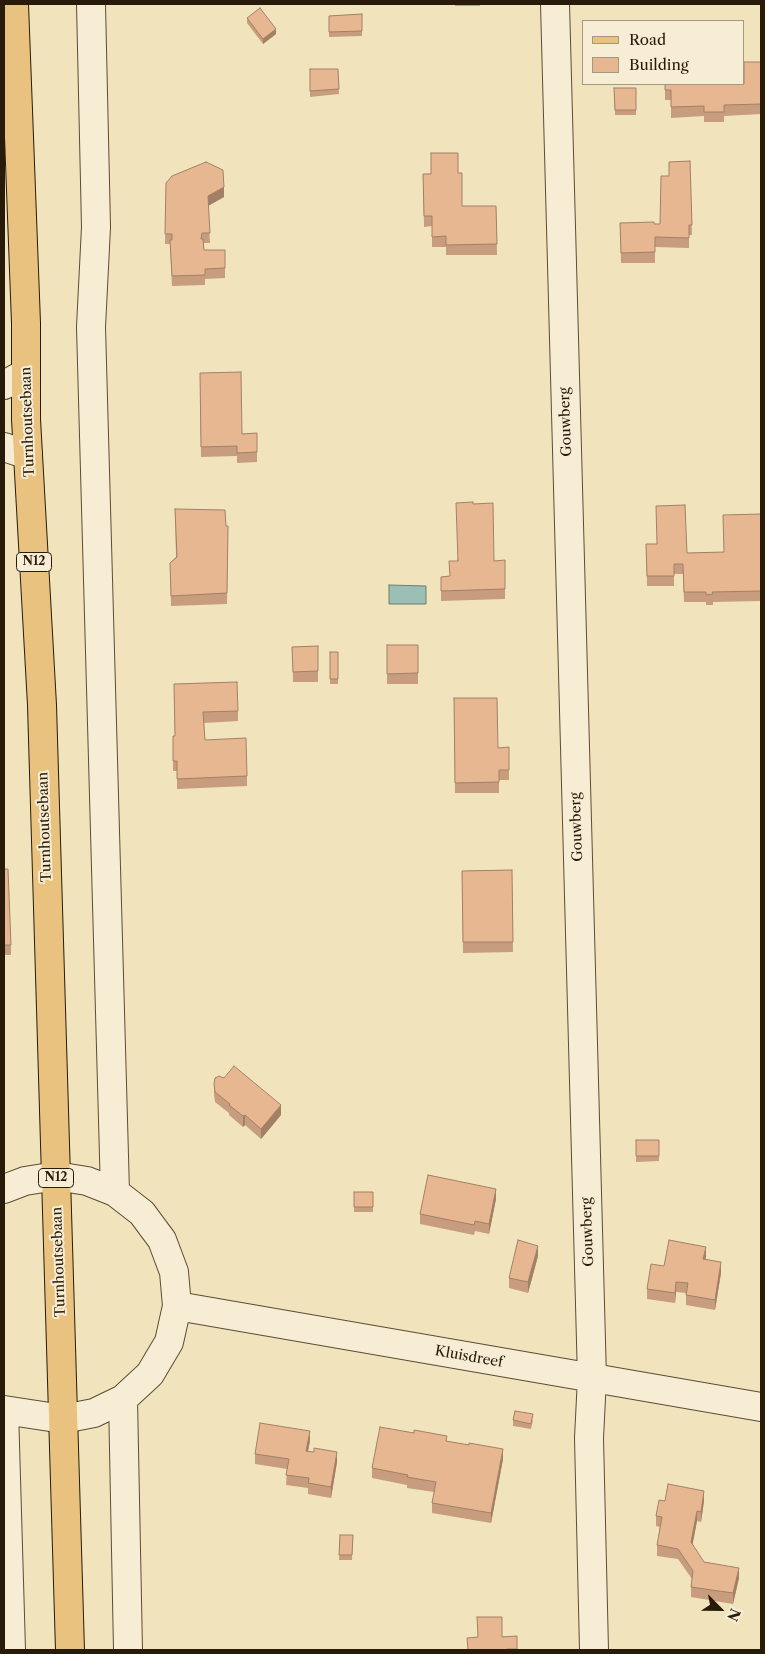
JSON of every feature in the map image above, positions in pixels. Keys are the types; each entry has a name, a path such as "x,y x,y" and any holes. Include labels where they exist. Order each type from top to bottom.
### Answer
{"main road":[{"name":"Turnhoutsebaan","path":"14,4 26,323 15,379 16,451 42,706 70,1650"}],"street":[{"path":"91,4 96,227 91,327 115,1192"},
{"name":"Gouwberg","path":"555,4 592,1378 589,1438 594,1650"},
{"path":"4,1189 25,1180 56,1176 87,1181 115,1192 142,1213 162,1240 174,1272 177,1306 169,1342 150,1374 123,1399 94,1413 63,1419 4,1410 11,1650"},
{"name":"Kluisdreef","path":"177,1306 761,1407"},
{"path":"123,1399 128,1650"}],"water":[{"path":"389,585 426,586 426,604 389,604"}],"building":[{"path":"260,8 276,29 263,39 247,18"},
{"path":"362,14 362,31 329,32 329,16"},
{"path":"745,62 761,62 761,104 724,105 724,112 704,112 704,106 671,107 671,90 665,90 665,85 745,85"},
{"path":"310,69 338,69 339,89 310,91"},
{"path":"614,88 636,88 636,110 615,110"},
{"path":"431,153 458,153 458,173 462,173 462,206 496,206 497,244 446,245 446,236 432,237 432,216 424,216 423,174 431,174"},
{"path":"690,161 692,225 689,225 689,238 655,237 655,252 621,253 620,223 654,222 654,224 660,224 661,176 669,176 669,162"},
{"path":"206,162 223,170 224,187 208,196 210,233 202,233 201,239 203,239 204,250 225,250 225,268 205,269 205,275 172,276 170,240 172,240 172,234 165,234 166,183 172,176"},
{"path":"241,372 242,434 257,433 257,452 237,453 237,446 201,447 200,373"},
{"path":"473,502 473,504 493,503 494,561 505,560 505,589 441,591 441,577 450,576 449,561 458,561 456,503"},
{"path":"685,505 687,553 724,552 723,515 761,514 761,591 712,592 713,594 706,595 706,592 684,592 683,564 674,564 674,576 647,576 646,544 657,544 656,506"},
{"path":"175,509 225,510 226,526 228,526 227,593 171,596 170,563 177,557"},
{"path":"387,645 418,645 418,673 387,674"},
{"path":"318,646 318,671 293,672 292,647"},
{"path":"330,652 338,652 338,679 330,679"},
{"path":"237,682 238,711 203,712 205,740 246,738 247,776 177,779 177,761 173,761 173,736 175,736 174,684"},
{"path":"454,698 497,698 498,748 509,747 509,770 499,770 499,782 455,783"},
{"path":"4,869 8,869 11,945 4,945"},
{"path":"512,870 513,942 463,942 462,871"},
{"path":"234,1066 281,1105 261,1129 215,1092 215,1078 219,1076 224,1078"},
{"path":"636,1140 659,1140 659,1156 636,1156"},
{"path":"428,1175 496,1189 489,1224 475,1221 474,1225 420,1214"},
{"path":"354,1192 373,1192 373,1207 354,1207"},
{"path":"518,1240 538,1246 528,1282 509,1278"},
{"path":"669,1240 706,1247 703,1259 721,1262 715,1300 686,1295 688,1283 676,1282 675,1293 647,1289 651,1264 664,1266"},
{"path":"515,1411 533,1414 531,1424 513,1420"},
{"path":"260,1423 310,1431 306,1451 314,1452 314,1448 337,1452 331,1487 308,1483 309,1478 286,1475 289,1459 255,1454"},
{"path":"380,1427 414,1433 414,1430 447,1436 446,1441 503,1449 491,1513 432,1503 436,1482 372,1468"},
{"path":"668,1484 704,1491 701,1512 697,1511 691,1542 704,1562 739,1568 733,1593 691,1587 693,1571 678,1549 657,1545 662,1517 656,1516 659,1500 665,1501"},
{"path":"340,1535 353,1535 352,1555 339,1555"},
{"path":"477,1617 502,1617 502,1637 517,1636 517,1649 468,1650 467,1638 478,1637"}]}
